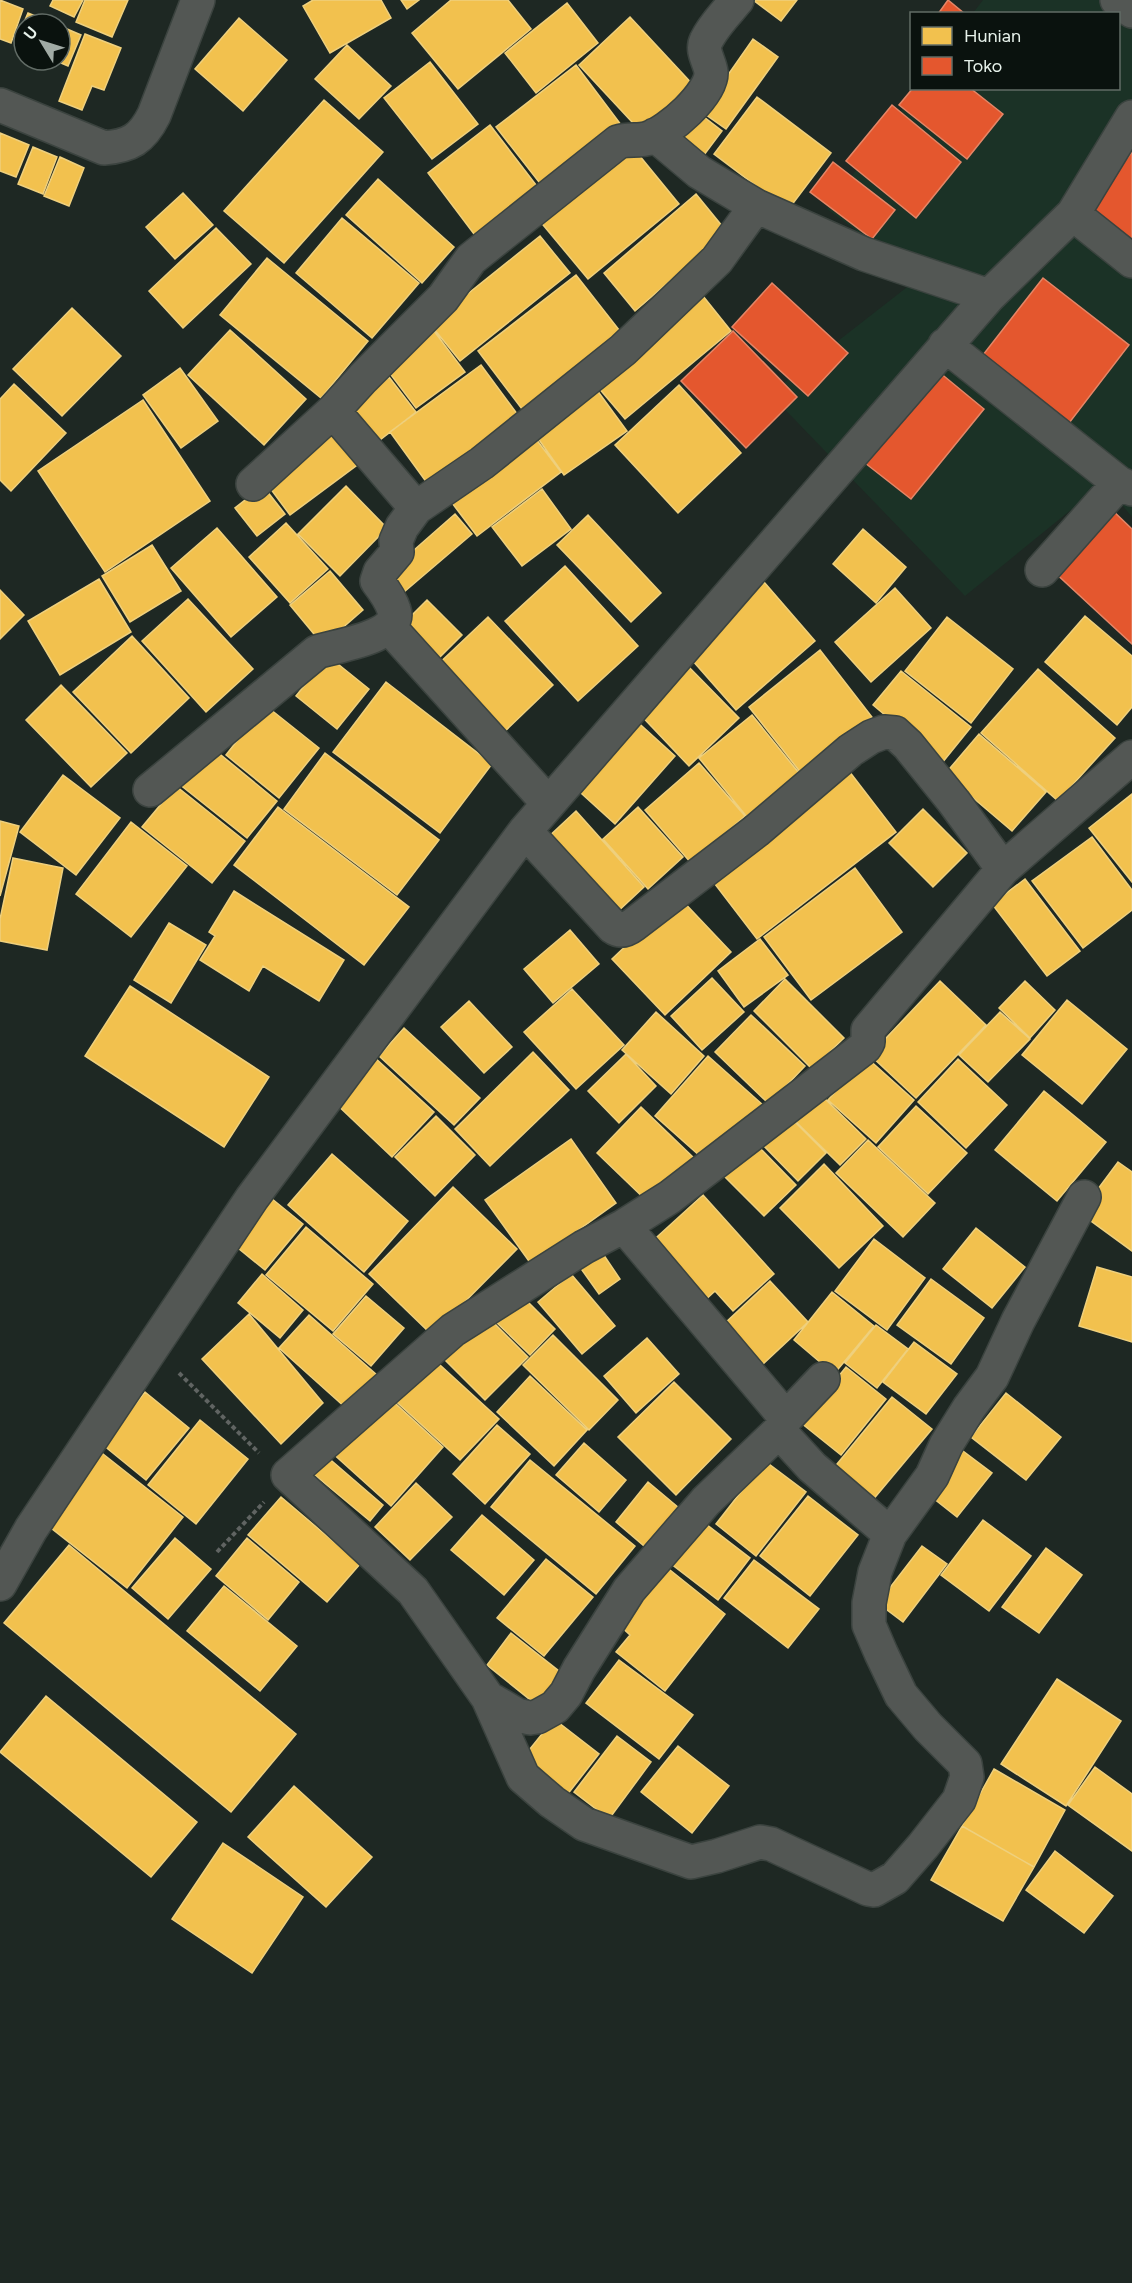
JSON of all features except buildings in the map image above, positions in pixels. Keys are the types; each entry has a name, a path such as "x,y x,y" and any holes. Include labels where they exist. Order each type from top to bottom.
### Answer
{"street":[{"path":"0,105 104,148 119,147 133,141 146,131 154,115 198,0"},
{"path":"253,484 333,411 443,298 471,260 618,142 626,139 649,138 668,128 703,93 711,74 705,50 706,40 737,0"},
{"path":"1117,0 1132,11"},
{"path":"0,1584 31,1529 252,1198 525,831 945,345 989,296 1073,214 1132,117"},
{"path":"655,135 699,172 756,206 864,254 989,296"},
{"path":"150,790 316,652 364,640 389,627 395,617 394,609 377,581 380,572 397,552 396,540 402,527 416,508 482,463 623,350 717,260 756,206"},
{"path":"1073,214 1132,261"},
{"path":"945,345 1126,486 1042,570"},
{"path":"333,411 416,508"},
{"path":"389,627 548,803"},
{"path":"525,831 613,927 622,931 756,831 851,750 871,737 884,732 895,733 908,745 954,802 1003,869"},
{"path":"1084,1197 1018,1321 992,1377 946,1445 932,1476 890,1534 875,1572 869,1603 869,1625 901,1695 964,1764 967,1777 959,1800 923,1846 894,1878 874,1890 868,1890 771,1844 760,1842 691,1862 584,1824 552,1802 523,1777 488,1698 413,1591 288,1475 453,1330 584,1247 624,1226 670,1197 865,1047 871,1027 1003,869 1132,757"},
{"path":"624,1226 782,1424 812,1467 890,1534"},
{"path":"488,1698 525,1718 537,1717 555,1707 566,1694 579,1669 629,1590 706,1501 824,1379"}],"path":[{"path":"152,1348 263,1457 288,1475 217,1552"}],"shaded area":[{"path":"983,0 1132,0 1132,517 1104,483 965,596 770,394 920,277 827,209 916,90 1120,90 1120,12 974,12"}]}
